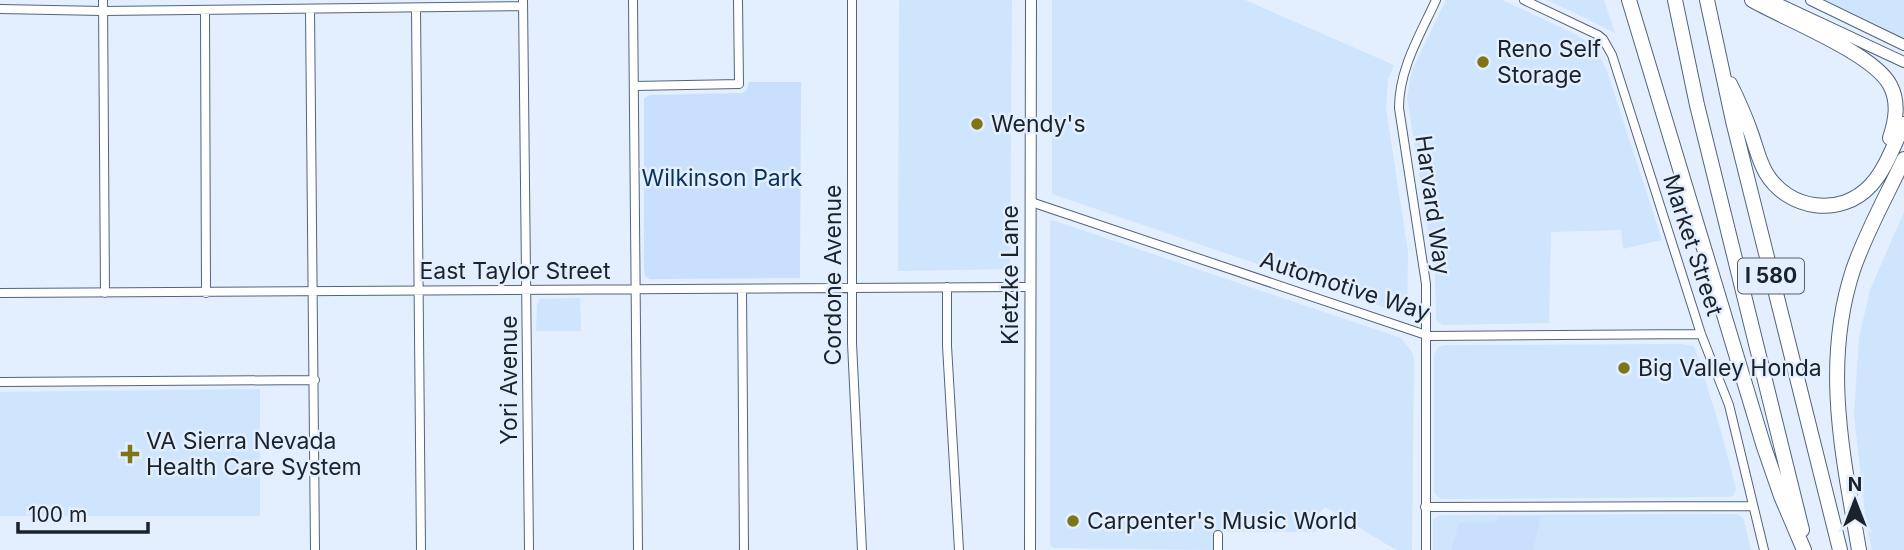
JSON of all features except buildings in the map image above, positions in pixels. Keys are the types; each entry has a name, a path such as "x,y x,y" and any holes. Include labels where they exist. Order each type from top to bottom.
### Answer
{"highway":[{"path":"1629,0 1764,447 1781,496 1805,550"},
{"name":"I 580","path":"1675,0 1697,105 1805,550"},
{"name":"I 580","path":"1707,0 1733,121 1840,550"},
{"path":"1752,0 1871,64 1891,86 1896,109 1894,126 1880,173"},
{"path":"1716,43 1762,166 1772,182 1785,194 1809,205 1839,205 1863,193 1880,173 1904,124"},
{"path":"1859,550 1839,431 1836,389 1838,347 1853,269 1904,159"}],"main road":[{"name":"Kietzke Lane","path":"1030,550 1031,0"},
{"path":"1771,0 1904,62"},
{"path":"1811,0 1904,45"}],"street":[{"path":"103,0 105,293"},
{"path":"633,0 638,550"},
{"path":"635,86 739,84 738,0"},
{"name":"Cordone Avenue","path":"852,0 852,343 862,550"},
{"name":"Harvard Way","path":"1426,550 1426,284 1399,108 1399,92 1405,67 1436,0"},
{"name":"Market Street","path":"1524,0 1598,35 1608,47 1702,334 1729,405 1764,550"},
{"path":"0,9 103,11 416,8 523,3"},
{"name":"Yori Avenue","path":"523,3 529,550"},
{"path":"416,8 421,550"},
{"path":"310,9 316,550"},
{"path":"205,10 206,293"},
{"name":"Automotive Way","path":"1031,202 1426,335 1702,334"},
{"name":"East Taylor Street","path":"0,293 1030,286"},
{"path":"947,287 947,346 959,550"},
{"path":"742,289 744,550"},
{"path":"0,382 315,380"},
{"path":"1425,507 1753,506"},
{"path":"1218,535 1218,550"}],"shaded area":[{"path":"899,0 1012,0 1010,269 898,271"},
{"path":"1052,0 1245,0 1394,65 1388,80 1386,108 1408,252 1407,315 1052,194"},
{"path":"1446,0 1502,0 1573,33 1595,47 1607,71 1662,240 1623,249 1621,230 1551,232 1549,323 1442,325 1436,320 1435,274 1407,98 1412,70"},
{"path":"1547,0 1604,0 1615,33 1585,18"},
{"path":"1825,0 1904,0 1904,38"},
{"path":"1904,212 1904,550 1872,550 1866,523 1854,414 1859,338 1870,290"},
{"path":"1052,220 1401,338 1412,352 1414,360 1412,550 1396,550 1325,507 1316,516 1316,532 1215,532 1214,550 1050,546"},
{"path":"580,298 581,331 536,331 537,304 540,299"},
{"path":"1693,346 1696,351 1721,431 1736,489 1734,495 1441,499 1435,494 1434,355 1438,347"},
{"name":"VA Sierra Nevada Health Care System","path":"260,389 260,516 0,516 0,392"},
{"path":"1736,514 1744,520 1751,550 1433,550 1433,519 1439,515"}],"green space":[{"name":"Wilkinson Park","path":"749,82 801,82 800,278 650,279 645,276 644,270 644,98 650,95 742,93 747,90"},
{"path":"1541,516 1533,550 1451,550 1459,523 1497,522 1498,517"}],"place":[{"name":"Reno Self Storage","path":"1483,62"},
{"name":"Wendy's","path":"977,124"},
{"name":"Big Valley Honda","path":"1624,368"},
{"name":"VA Sierra Nevada Health Care System","path":"130,454"},
{"name":"Carpenter's Music World","path":"1073,521"}]}
